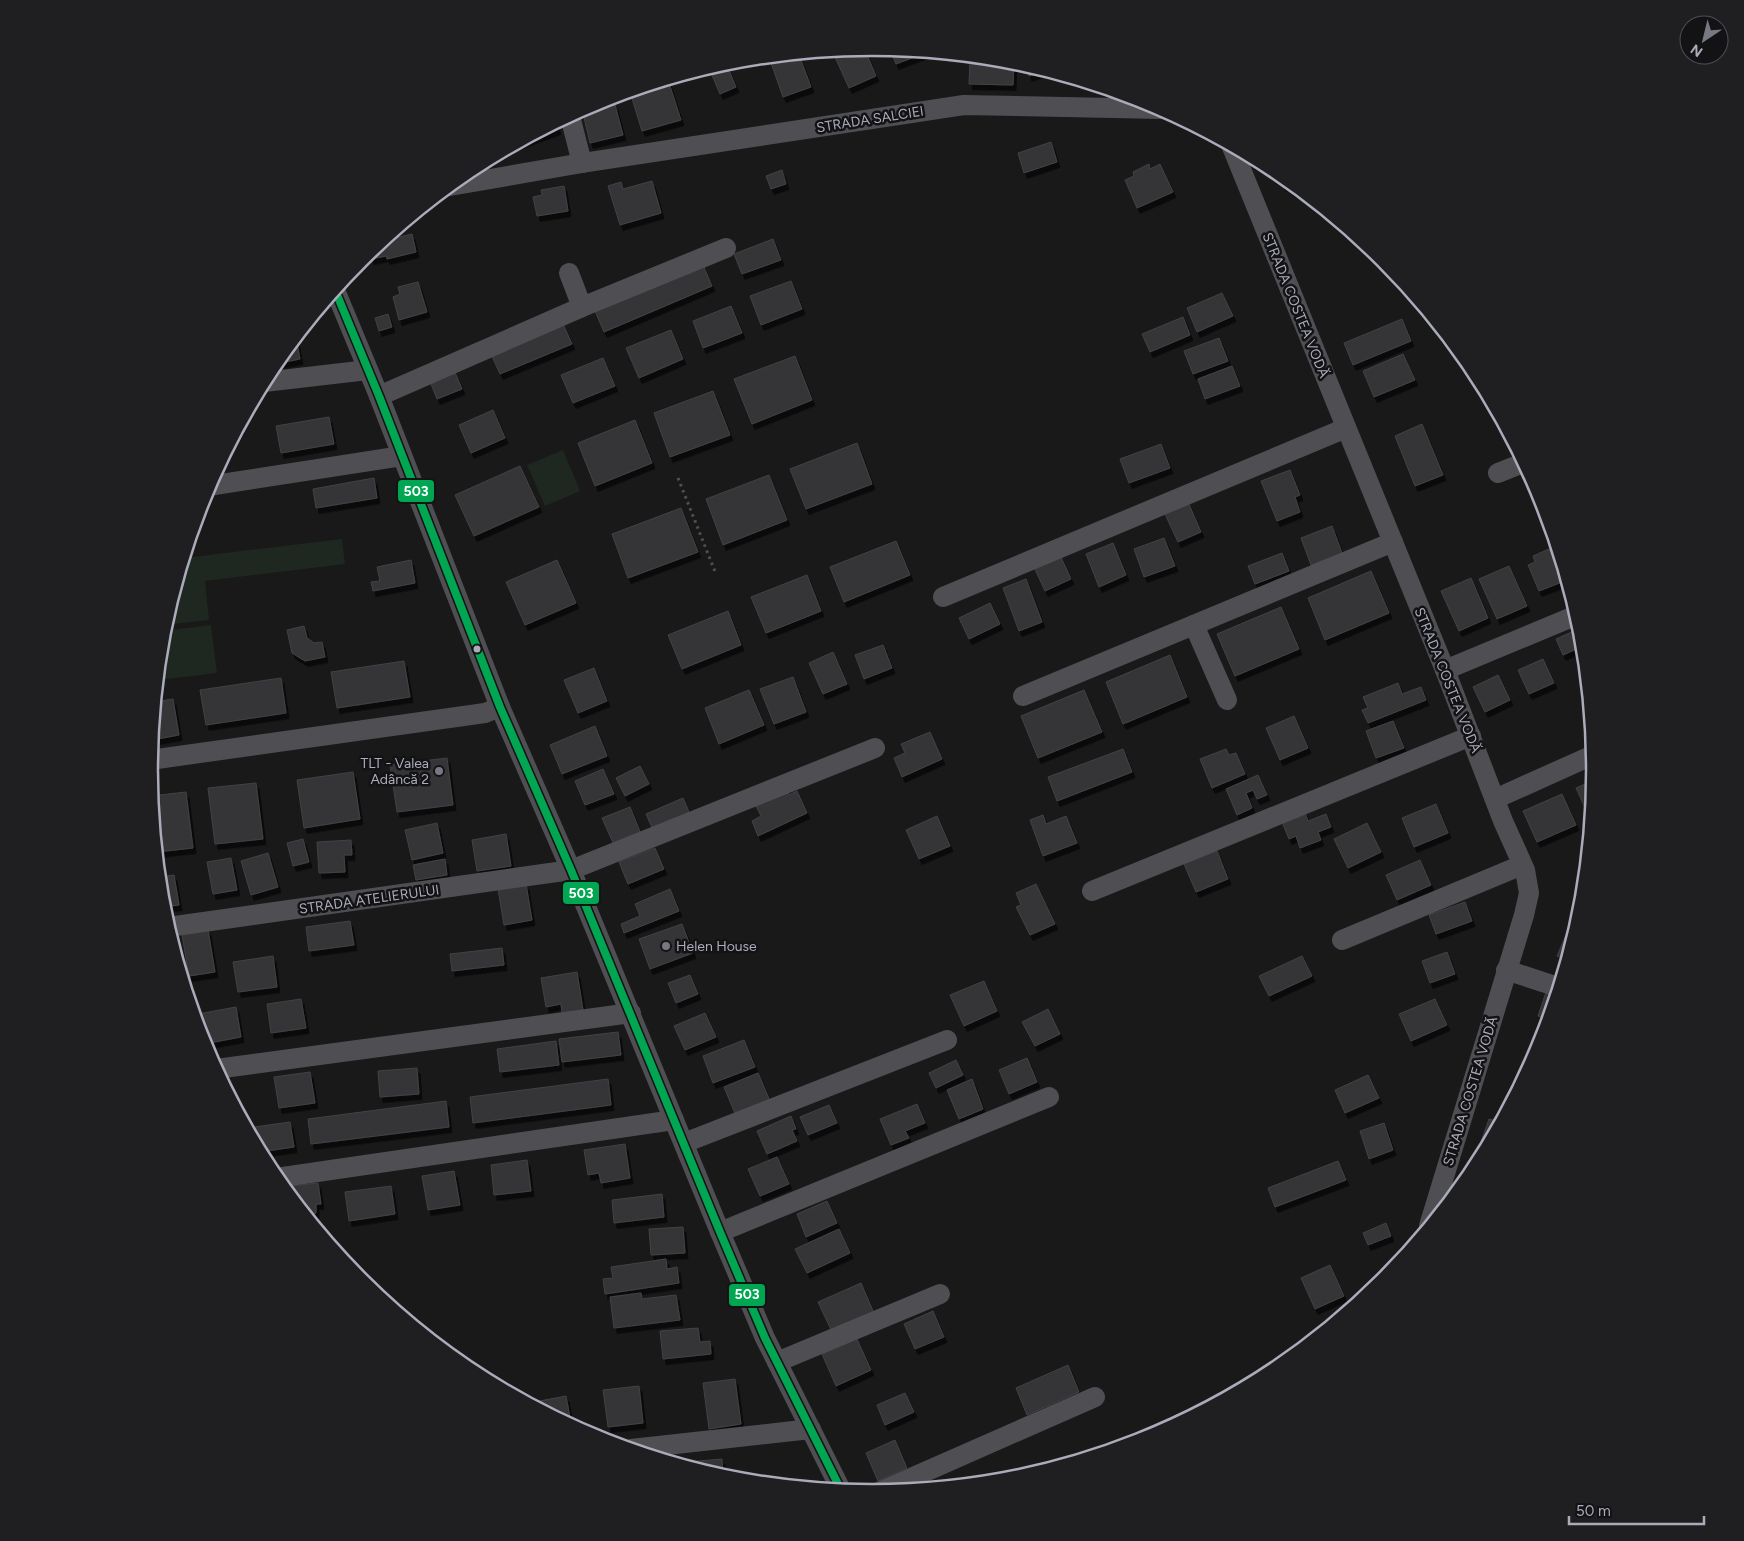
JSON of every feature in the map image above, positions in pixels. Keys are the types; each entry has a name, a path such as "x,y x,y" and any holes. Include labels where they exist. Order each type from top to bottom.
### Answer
{"street":[{"name":"STRADA SALCIEI","path":"466,183 582,163 964,105 1139,109"},
{"path":"572,123 582,163"},
{"name":"STRADA COSTEA VODĂ","path":"1241,160 1346,428 1522,865 1529,893 1433,1212"},
{"path":"380,396 582,306 726,248"},
{"path":"569,273 582,306"},
{"path":"338,296 380,396 500,707 571,870 720,1232 765,1338 838,1484"},
{"path":"274,381 368,370"},
{"path":"943,596 1346,428"},
{"path":"218,485 402,456"},
{"path":"1498,473 1518,465"},
{"path":"1023,696 1393,542"},
{"path":"1445,670 1570,618"},
{"path":"1194,625 1227,700"},
{"path":"158,759 485,713 500,707"},
{"path":"1092,891 1471,736"},
{"name":"STRADA ATELIERULUI","path":"175,926 571,870 875,748"},
{"path":"1494,799 1586,760"},
{"path":"1342,940 1522,865"},
{"path":"1506,970 1553,985"},
{"path":"223,1068 630,1013"},
{"path":"684,1143 947,1040"},
{"path":"720,1232 1049,1097"},
{"path":"285,1177 674,1120"},
{"path":"777,1362 940,1294"},
{"path":"898,1484 1095,1397"},
{"path":"644,1448 811,1429"}],"path":[{"path":"678,478 716,574"}],"shaded area":[{"path":"563,450 580,491 545,506 527,465"},
{"path":"342,539 345,564 205,581 209,620 173,624 191,557"},
{"path":"211,625 217,673 164,679 171,630"}],"building":[{"path":"868,56 876,76 849,88 835,58"},
{"path":"893,57 913,58 896,64"},
{"path":"801,60 811,87 783,97 771,63"},
{"path":"970,63 1014,71 1013,85 969,84"},
{"path":"729,71 736,87 720,94 712,75"},
{"path":"670,86 681,120 642,131 632,98"},
{"path":"615,105 623,135 590,143 584,118"},
{"path":"1051,142 1057,162 1024,173 1018,153"},
{"path":"1149,164 1150,169 1160,164 1173,192 1137,208 1125,180 1134,176 1133,172"},
{"path":"782,170 786,184 771,189 766,176"},
{"path":"652,181 661,213 620,225 608,186 621,182 623,189"},
{"path":"564,186 568,211 537,216 533,197 542,195 541,190"},
{"path":"412,234 416,252 387,259 386,256 374,258 396,238"},
{"path":"773,239 781,260 742,274 734,254"},
{"path":"703,265 712,286 604,332 595,311"},
{"path":"791,281 802,309 761,325 750,296"},
{"path":"418,282 427,312 399,320 393,297 400,294 398,287"},
{"path":"1222,293 1233,316 1197,332 1187,308"},
{"path":"731,306 742,333 703,348 693,321"},
{"path":"388,314 392,327 379,331 375,318"},
{"path":"1183,317 1190,335 1150,352 1142,334"},
{"path":"1402,319 1411,341 1353,365 1344,343"},
{"path":"563,324 572,344 500,374 491,354"},
{"path":"671,330 683,359 639,378 626,348"},
{"path":"1219,338 1228,361 1193,374 1184,351"},
{"path":"298,346 300,359 287,362"},
{"path":"1403,354 1415,380 1374,397 1363,371"},
{"path":"795,356 812,400 752,424 734,379"},
{"path":"603,358 615,386 573,403 561,375"},
{"path":"1232,366 1240,386 1205,399 1198,379"},
{"path":"454,370 462,389 437,399 429,379"},
{"path":"713,391 730,435 670,457 654,413"},
{"path":"493,410 505,438 471,453 459,425"},
{"path":"329,417 334,444 281,453 276,426"},
{"path":"635,420 652,463 595,486 578,443"},
{"path":"1422,424 1443,475 1415,486 1395,436"},
{"path":"857,443 872,484 806,509 790,469"},
{"path":"1161,444 1170,468 1129,483 1120,459"},
{"path":"520,466 539,507 474,536 455,495"},
{"path":"1290,470 1300,495 1295,497 1300,512 1277,521 1261,481"},
{"path":"769,475 787,520 723,545 706,499"},
{"path":"374,478 377,498 316,508 313,489"},
{"path":"1188,502 1201,532 1178,542 1164,512"},
{"path":"681,508 698,552 628,578 612,534"},
{"path":"1332,526 1342,553 1311,565 1301,538"},
{"path":"1164,538 1175,566 1144,577 1134,549"},
{"path":"896,541 910,575 844,602 830,567"},
{"path":"1113,543 1126,575 1099,587 1086,554"},
{"path":"1549,549 1561,582 1539,591 1528,565 1535,562 1533,556"},
{"path":"1282,553 1289,571 1255,584 1248,566"},
{"path":"1060,555 1071,579 1045,591 1034,567"},
{"path":"411,560 415,583 373,591 371,582 380,581 377,567"},
{"path":"557,560 576,603 525,625 506,582"},
{"path":"1509,566 1527,606 1497,619 1479,579"},
{"path":"1371,571 1389,613 1325,640 1308,598"},
{"path":"807,575 821,611 766,633 751,597"},
{"path":"1471,578 1488,618 1459,631 1441,591"},
{"path":"1026,579 1042,622 1019,631 1003,588"},
{"path":"990,603 1000,624 969,639 959,618"},
{"path":"1281,607 1299,649 1235,676 1217,634"},
{"path":"728,611 741,645 682,669 668,635"},
{"path":"304,626 307,638 314,643 322,642 325,657 305,661 292,653 287,630"},
{"path":"1573,631 1576,649 1563,655 1556,639"},
{"path":"883,645 892,668 864,679 855,655"},
{"path":"833,652 847,684 823,694 809,663"},
{"path":"1170,655 1187,697 1123,724 1106,682"},
{"path":"1543,659 1554,683 1529,694 1518,670"},
{"path":"404,661 410,697 337,708 331,672"},
{"path":"594,668 607,701 578,713 564,680"},
{"path":"1498,675 1510,700 1485,712 1473,687"},
{"path":"793,677 806,712 774,724 760,689"},
{"path":"281,678 286,713 206,725 200,690"},
{"path":"1398,683 1402,694 1421,687 1426,700 1368,723 1362,710 1368,708 1363,697"},
{"path":"749,690 764,725 719,744 705,708"},
{"path":"1084,690 1102,732 1038,758 1021,716"},
{"path":"173,699 179,735 159,739 161,701"},
{"path":"1294,716 1308,748 1280,760 1266,728"},
{"path":"1393,721 1404,748 1376,758 1366,731"},
{"path":"595,726 607,756 562,774 550,745"},
{"path":"930,732 942,759 902,777 894,758 905,753 901,744"},
{"path":"1123,749 1132,772 1057,801 1048,777"},
{"path":"1226,749 1229,755 1236,753 1245,774 1212,788 1200,759"},
{"path":"447,758 453,805 397,812 390,765"},
{"path":"640,766 649,784 625,796 616,778"},
{"path":"603,769 614,794 585,805 575,781"},
{"path":"353,772 360,819 304,828 297,780"},
{"path":"1258,775 1267,795 1257,799 1253,790 1246,793 1252,808 1237,815 1226,789"},
{"path":"256,783 263,839 215,844 208,788"},
{"path":"1586,784 1585,808 1576,788"},
{"path":"787,791 789,795 797,791 807,813 758,836 752,821 761,816 756,806"},
{"path":"186,792 193,848 163,851 159,795"},
{"path":"1562,794 1576,825 1537,842 1523,811"},
{"path":"683,798 690,814 653,830 646,814"},
{"path":"1436,804 1448,833 1414,847 1402,818"},
{"path":"630,807 641,834 614,845 602,818"},
{"path":"1304,810 1308,821 1326,814 1331,827 1318,832 1321,840 1300,848 1296,836 1289,839 1282,822"},
{"path":"1043,815 1046,824 1066,816 1077,843 1043,856 1030,820"},
{"path":"937,816 950,846 919,859 906,830"},
{"path":"437,823 443,853 412,860 405,830"},
{"path":"1367,823 1381,852 1348,868 1334,839"},
{"path":"506,834 511,866 477,871 472,840"},
{"path":"303,839 309,862 293,866 287,843"},
{"path":"351,840 352,855 344,855 345,872 319,873 317,842"},
{"path":"655,848 664,869 628,884 619,862"},
{"path":"1217,851 1228,879 1196,892 1184,864"},
{"path":"268,853 278,887 251,895 241,861"},
{"path":"231,858 237,890 213,894 207,862"},
{"path":"445,859 447,875 416,880 413,865"},
{"path":"1420,860 1431,885 1397,900 1386,875"},
{"path":"174,875 179,905 170,906 166,876"},
{"path":"526,884 532,920 504,925 498,889"},
{"path":"1036,884 1055,924 1030,935 1016,907 1021,905 1016,893"},
{"path":"670,889 679,911 624,933 621,924 640,916 635,904"},
{"path":"1465,902 1472,921 1436,934 1429,915"},
{"path":"350,921 354,945 309,951 306,927"},
{"name":"Helen House","path":"682,924 693,953 650,969 639,939"},
{"path":"208,930 215,972 189,976 182,935"},
{"path":"1568,930 1561,958 1557,956"},
{"path":"502,948 504,965 452,971 450,954"},
{"path":"1447,952 1455,974 1430,983 1422,961"},
{"path":"273,956 277,987 238,992 233,962"},
{"path":"1302,956 1312,976 1269,996 1259,976"},
{"path":"577,972 583,1010 562,1013 561,1004 546,1007 541,978"},
{"path":"690,975 698,994 676,1003 668,983"},
{"path":"984,981 997,1011 964,1026 950,995"},
{"path":"1546,992 1550,993 1542,1017 1538,1016"},
{"path":"301,999 306,1028 271,1033 267,1004"},
{"path":"1435,999 1447,1025 1411,1041 1399,1014"},
{"path":"236,1007 241,1037 211,1043 201,1013"},
{"path":"1048,1009 1060,1034 1035,1046 1022,1022"},
{"path":"705,1013 716,1037 685,1050 674,1026"},
{"path":"618,1032 621,1055 562,1062 559,1039"},
{"path":"744,1040 755,1067 713,1083 703,1056"},
{"path":"556,1041 559,1065 500,1072 497,1049"},
{"path":"1027,1058 1037,1082 1009,1094 999,1070"},
{"path":"956,1060 963,1075 936,1088 929,1073"},
{"path":"417,1068 419,1094 380,1097 378,1071"},
{"path":"310,1072 315,1103 279,1108 274,1077"},
{"path":"758,1073 770,1101 736,1116 724,1087"},
{"path":"1368,1075 1379,1098 1345,1113 1335,1090"},
{"path":"608,1079 611,1105 473,1123 470,1097"},
{"path":"972,1079 983,1109 959,1119 947,1090"},
{"path":"446,1101 449,1127 311,1144 308,1119"},
{"path":"917,1104 925,1123 905,1131 909,1138 891,1145 880,1119"},
{"path":"829,1105 837,1123 808,1135 800,1117"},
{"path":"791,1116 796,1129 792,1130 797,1141 767,1154 757,1131"},
{"path":"1489,1119 1495,1121 1491,1128 1479,1146"},
{"path":"290,1122 294,1147 268,1151 253,1127"},
{"path":"1384,1123 1393,1150 1369,1159 1360,1131"},
{"path":"625,1144 630,1178 601,1183 599,1173 588,1175 584,1150"},
{"path":"777,1157 789,1184 760,1196 748,1169"},
{"path":"527,1160 531,1191 494,1195 491,1165"},
{"path":"1338,1161 1346,1180 1275,1207 1268,1188"},
{"path":"454,1171 460,1205 428,1210 422,1176"},
{"path":"318,1183 321,1204 316,1204 316,1213 313,1215 292,1186"},
{"path":"391,1186 395,1214 349,1221 345,1192"},
{"path":"662,1194 664,1217 614,1223 612,1200"},
{"path":"827,1201 837,1223 806,1237 797,1214"},
{"path":"1386,1223 1391,1236 1368,1245 1363,1233"},
{"path":"683,1227 685,1253 651,1255 649,1229"},
{"path":"839,1229 850,1253 807,1273 795,1249"},
{"path":"666,1259 667,1269 677,1267 679,1283 605,1294 603,1279 613,1278 611,1267"},
{"path":"1330,1265 1344,1296 1315,1309 1301,1278"},
{"path":"861,1283 874,1313 832,1332 818,1302"},
{"path":"641,1293 642,1299 676,1295 680,1320 614,1328 610,1297"},
{"path":"933,1311 944,1337 915,1349 904,1324"},
{"path":"698,1328 700,1342 710,1341 711,1354 663,1359 660,1331"},
{"path":"857,1339 871,1370 836,1386 822,1354"},
{"path":"1068,1365 1079,1392 1027,1415 1016,1388"},
{"path":"735,1379 741,1424 709,1429 703,1383"},
{"path":"639,1386 643,1423 608,1427 603,1390"},
{"path":"905,1393 914,1412 885,1425 877,1405"},
{"path":"566,1396 570,1417 556,1411 538,1401"},
{"path":"895,1440 907,1468 878,1481 866,1453"},
{"path":"722,1459 723,1468 693,1461"}],"transit line":[{"name":"503","path":"338,297 379,396 500,707 571,870 720,1232 765,1338 838,1484"}],"place":[{"name":"TLT - Valea Adâncă 2","path":"439,771"},
{"name":"Helen House","path":"666,946"}]}
